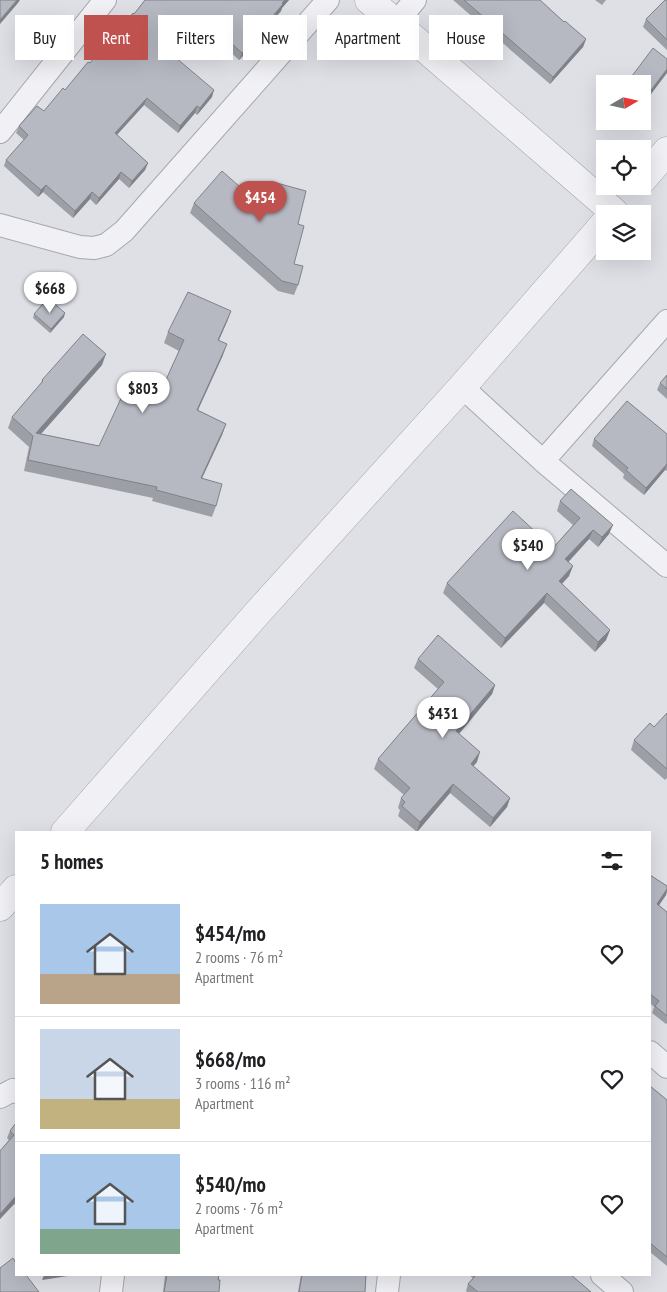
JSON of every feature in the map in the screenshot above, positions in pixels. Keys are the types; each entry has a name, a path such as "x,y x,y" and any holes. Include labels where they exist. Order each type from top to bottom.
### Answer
{"street":[{"path":"0,132 106,0"},
{"path":"0,225 80,247 94,248 106,245 124,231 328,0"},
{"path":"369,0 385,15"},
{"path":"403,15 416,0"},
{"path":"419,45 599,205"},
{"path":"651,170 667,152"},
{"path":"621,205 629,195"},
{"path":"67,831 260,610 462,386 596,233"},
{"path":"543,461 667,321"},
{"path":"462,386 543,461 667,566"},
{"path":"0,907 15,890"},
{"path":"651,1053 667,1067"},
{"path":"0,1097 13,1090 15,1091"},
{"path":"112,1292 113,1276"},
{"path":"387,1292 389,1276"},
{"path":"603,1276 622,1292"}],"building":[{"path":"0,0 17,0 0,20"},
{"path":"145,0 285,0 274,15 243,15 242,53 233,45 233,15 158,15 158,60 178,60 214,90 200,108 197,106 180,126 147,98 115,133 148,163 132,181 121,172 99,198 92,192 75,211 46,185 41,190 6,160 28,135 19,126 37,106 44,111 63,88 65,90 88,62 90,63 92,60 148,60 148,15 131,15"},
{"path":"464,0 540,0 586,39 553,77 503,34 503,15 481,15"},
{"path":"667,0 667,40 646,19"},
{"path":"653,48 667,59 667,69 651,90 651,75 633,75"},
{"path":"222,171 266,210 273,182 306,191 298,224 304,226 294,264 303,266 298,285 282,281 194,203"},
{"path":"188,292 231,311 218,340 227,344 197,410 226,424 201,478 222,484 216,506 156,490 157,487 28,460 33,436 12,417 83,334 106,354 36,433 99,446 130,379 160,393 184,340 168,332"},
{"path":"48,298 65,313 51,329 34,314"},
{"path":"667,375 667,389 660,383"},
{"path":"627,401 667,434 667,464 646,488 626,470 628,468 594,439"},
{"path":"571,489 613,525 602,537 593,530 565,559 573,566 559,581 610,630 598,642 547,593 505,638 447,583 513,511 553,548 580,518 560,501"},
{"path":"438,635 495,685 456,731 480,752 471,764 510,798 493,818 453,784 420,822 402,806 405,802 401,798 410,788 378,759 444,682 418,659"},
{"path":"667,713 667,769 634,740 650,723 654,727"},
{"path":"651,876 667,886 657,904 667,912 667,1016 655,1006 659,1001 651,995"},
{"path":"651,1087 667,1100 667,1257 651,1244"},
{"path":"15,1124 15,1197 0,1214 0,1151 14,1135 10,1131"},
{"path":"13,1258 15,1261 15,1276 27,1276 39,1292 0,1292 0,1268"},
{"path":"167,1276 219,1276 218,1280 220,1280 219,1292 164,1292"},
{"path":"302,1276 366,1276 365,1292 299,1292"},
{"path":"475,1276 572,1276 591,1292 478,1292 468,1284"}]}
